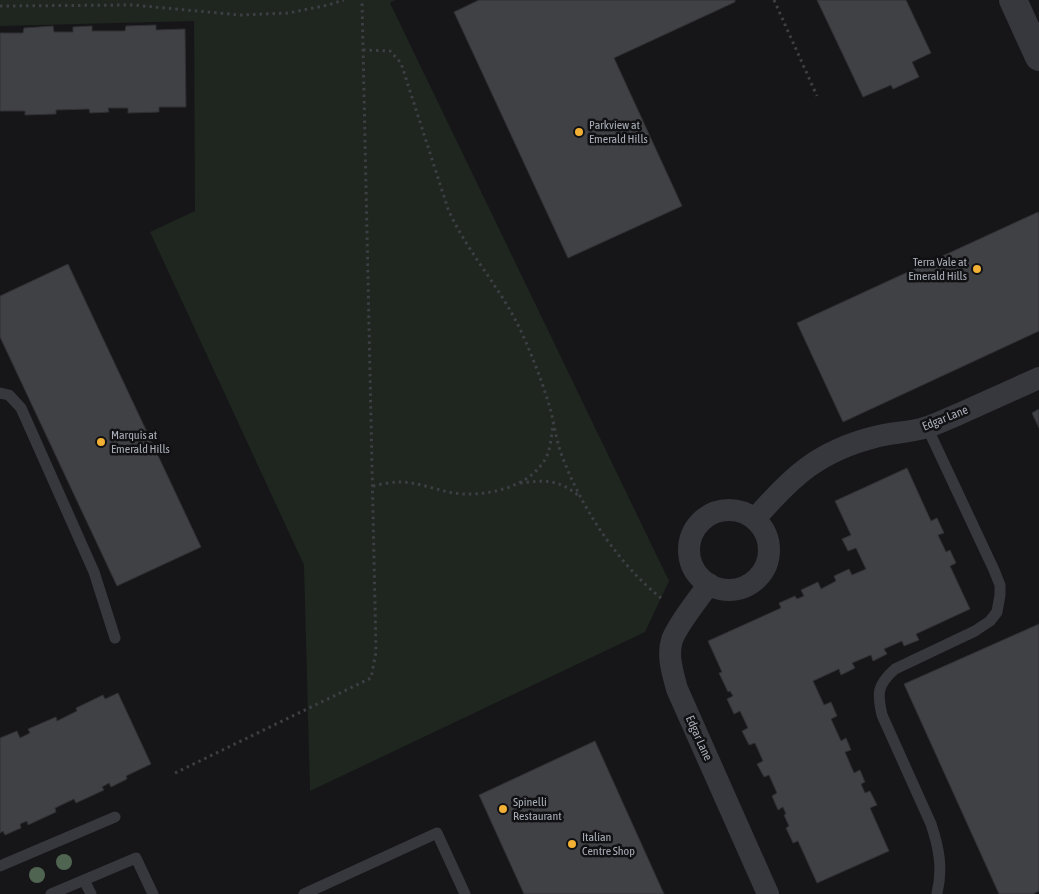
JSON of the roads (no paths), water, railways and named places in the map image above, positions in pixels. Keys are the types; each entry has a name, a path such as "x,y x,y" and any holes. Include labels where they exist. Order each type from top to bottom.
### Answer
{"street":[{"path":"1013,0 1039,57"},
{"name":"Edgar Lane","path":"755,519 789,481 823,456 876,436 902,433 927,427 1039,378"},
{"path":"717,511 744,512 755,519 763,528 769,541 766,567 758,578 747,586 721,589 709,584 699,576 692,565 689,552 691,538 696,527 706,517 717,511"},
{"name":"Edgar Lane","path":"709,584 672,639 670,654 672,674 677,690 768,894"}],"lane":[{"path":"0,393 9,396 20,408 94,572 115,638"},
{"path":"927,427 1000,585 997,612 990,621 975,631 895,669 880,686 878,697 882,715 931,824 937,842 941,862 941,878 937,893"},
{"path":"0,866 115,817"},
{"path":"304,894 437,833 465,894"},
{"path":"51,894 136,858 153,894"},
{"path":"84,880 91,894"}],"place":[{"name":"Parkview at Emerald Hills","path":"579,132"},
{"name":"Terra Vale at Emerald Hills","path":"977,269"},
{"name":"Marquis at Emerald Hills","path":"101,442"},
{"name":"Spinelli Restaurant","path":"503,809"},
{"name":"Italian Centre Shop","path":"572,844"}]}
